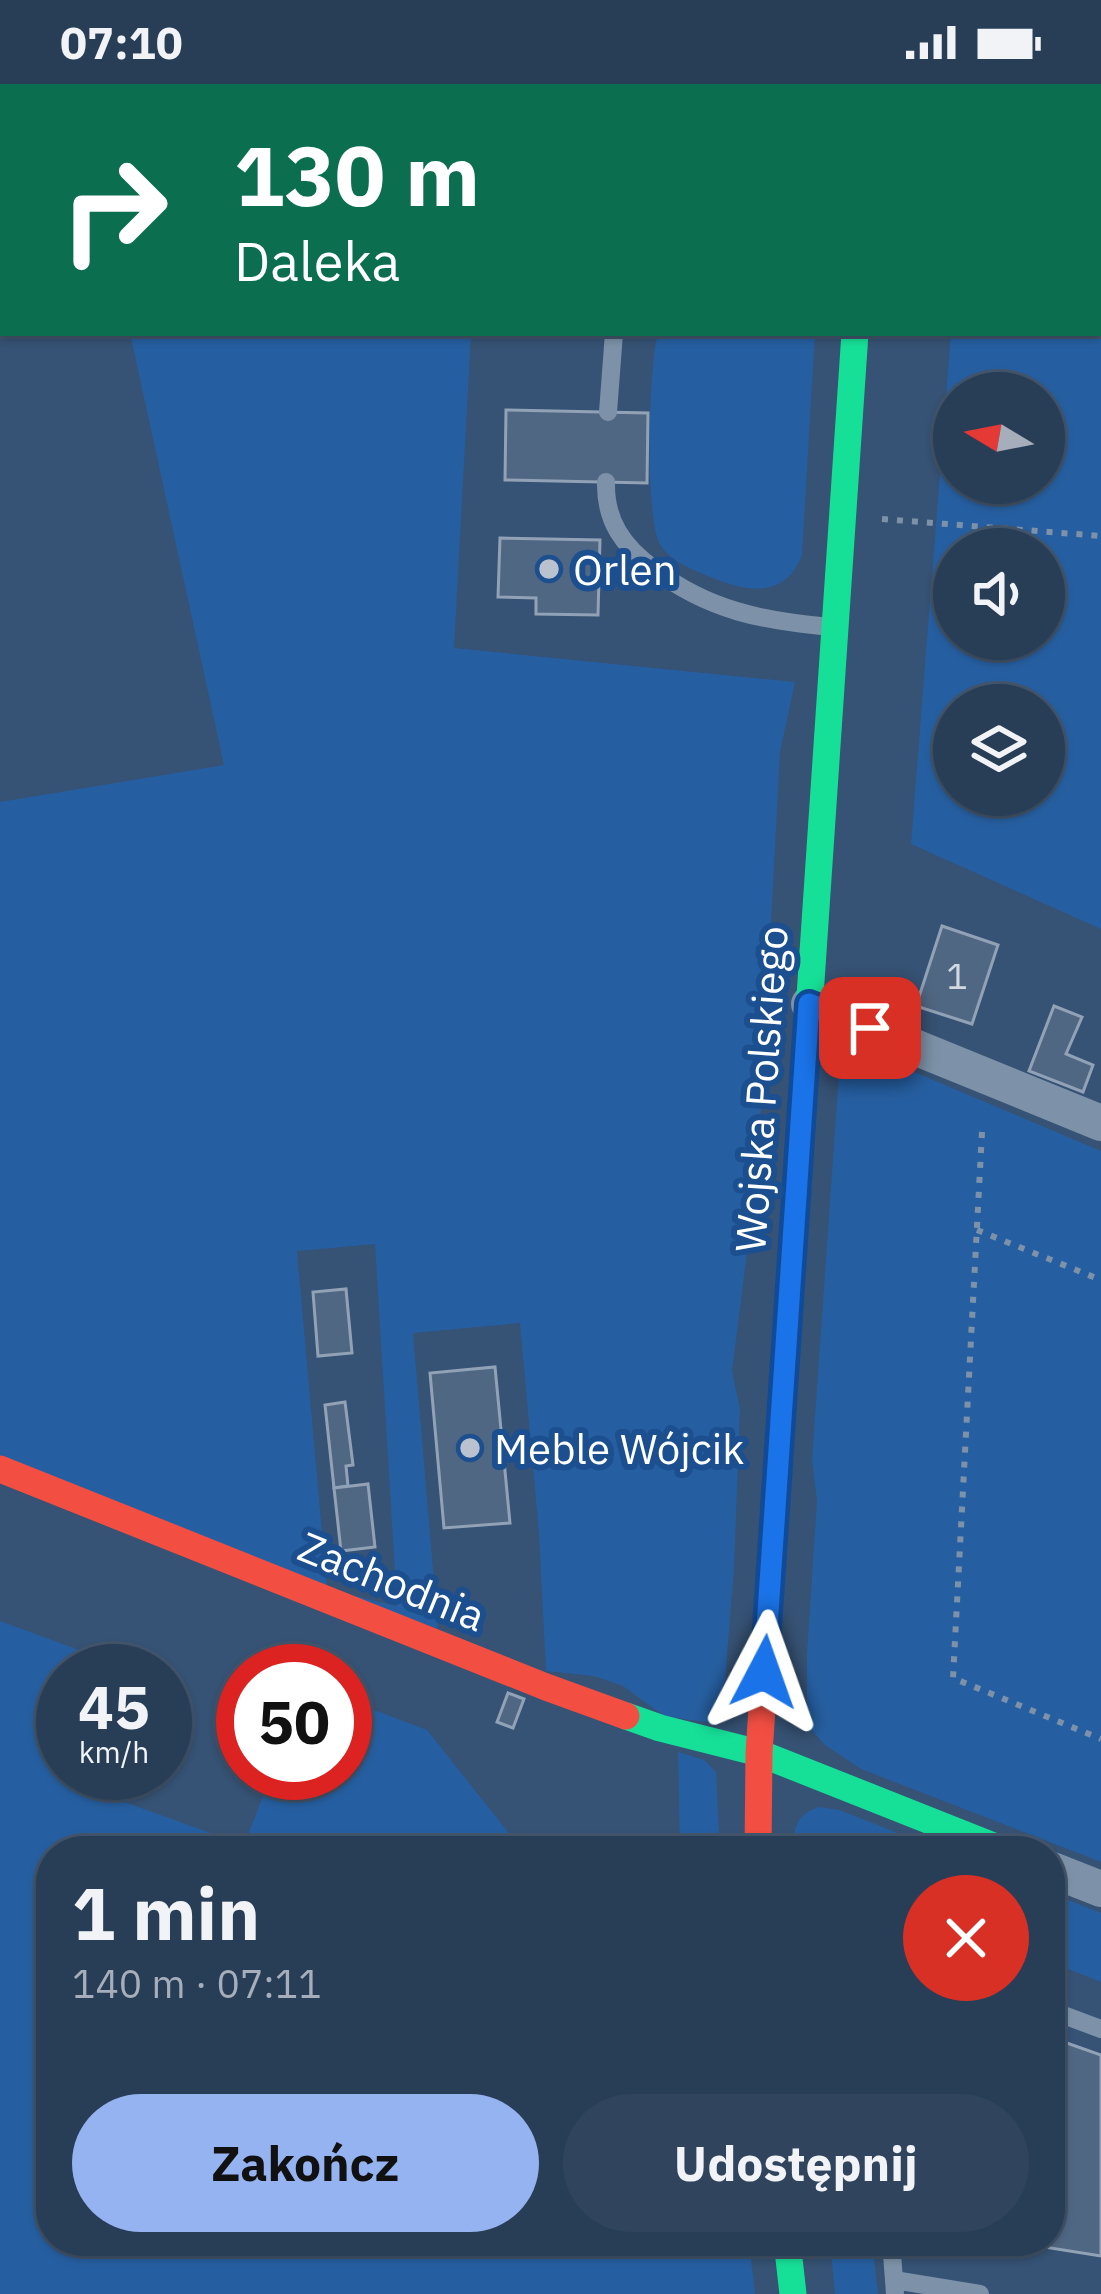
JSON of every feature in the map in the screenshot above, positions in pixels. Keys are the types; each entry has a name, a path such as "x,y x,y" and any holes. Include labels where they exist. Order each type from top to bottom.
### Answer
{"main road":[{"name":"Wojska Polskiego","path":"758,1836 759,1753 854,336"},
{"name":"Zachodnia","path":"0,1469 546,1687 660,1728 759,1753 968,1836"},
{"path":"789,2256 793,2294"}],"street":[{"path":"809,1004 1101,1123"},
{"path":"1065,1875 1101,1889"}],"lane":[{"path":"608,412 614,336"},
{"path":"606,482 608,514 620,537 639,559 676,586 723,609 835,627"},
{"path":"1065,2016 1101,2029"},
{"path":"891,2256 894,2287 980,2294"}],"path":[{"path":"842,515 1101,536"},
{"path":"982,1132 952,1678 1101,1739"},
{"path":"977,1230 1101,1280"}],"shaded area":[{"path":"131,336 471,336 454,648 795,682 780,752 762,1095 732,1371 740,1409 734,1568 719,1724 664,1716 623,1686 594,1676 546,1671 520,1323 413,1333 438,1629 327,1589 0,1456 0,802 224,765","holes":["375,1244 396,1606 327,1589 297,1251"]},
{"path":"657,336 815,336 802,555 795,570 774,586 749,588 721,581 682,564 661,546 650,476"},
{"path":"951,336 1101,336 1101,929 911,844 933,563 933,660 1065,660 1065,528 936,528 938,504 1065,504 1065,372 948,372"},
{"path":"871,1057 900,1066 1101,1151 1101,1862 1065,1848 1065,1836 1034,1836 861,1769 825,1745 807,1725 817,1501 812,1459 840,1059"},
{"path":"0,1621 63,1644 36,1644 36,1800 119,1800 219,1836 36,1836 36,2256 751,2256 755,2294 0,2294"},
{"path":"372,1709 427,1730 511,1836 248,1836 262,1800 372,1800"},
{"path":"678,1752 704,1760 716,1772 719,1836 680,1836"},
{"path":"819,1807 839,1810 906,1836 794,1836 805,1814"},
{"path":"1065,1899 1101,1913 1101,1982 1065,1968"},
{"path":"831,2256 874,2256 878,2294 835,2294"}],"building":[{"path":"506,410 648,413 647,483 505,480"},
{"name":"Orlen","path":"500,538 600,540 598,615 536,614 536,598 498,597"},
{"path":"942,926 998,945 972,1024 916,1006"},
{"path":"1054,1006 1082,1017 1066,1054 1093,1065 1083,1092 1029,1071"},
{"path":"346,1289 352,1353 318,1356 313,1292"},
{"name":"Meble Wójcik","path":"495,1367 510,1523 444,1528 430,1373"},
{"path":"345,1402 353,1465 346,1466 348,1486 334,1488 325,1405"},
{"path":"368,1484 375,1547 341,1551 334,1488"},
{"path":"508,1693 524,1699 513,1728 497,1722"},
{"path":"1065,2042 1101,2055 1101,2256 1065,2250"}],"traffic: fast":[{"path":"798,1173 855,336"},
{"path":"626,1716 759,1753 968,1836"},
{"path":"789,2256 793,2294"}],"traffic: jam":[{"path":"758,1836 759,1753 798,1173"},
{"path":"0,1469 626,1716"}],"place":[{"name":"Orlen","path":"549,569"},
{"name":"Meble Wójcik","path":"470,1448"}],"route":[{"path":"764,1672 809,1004 870,1028"}]}
